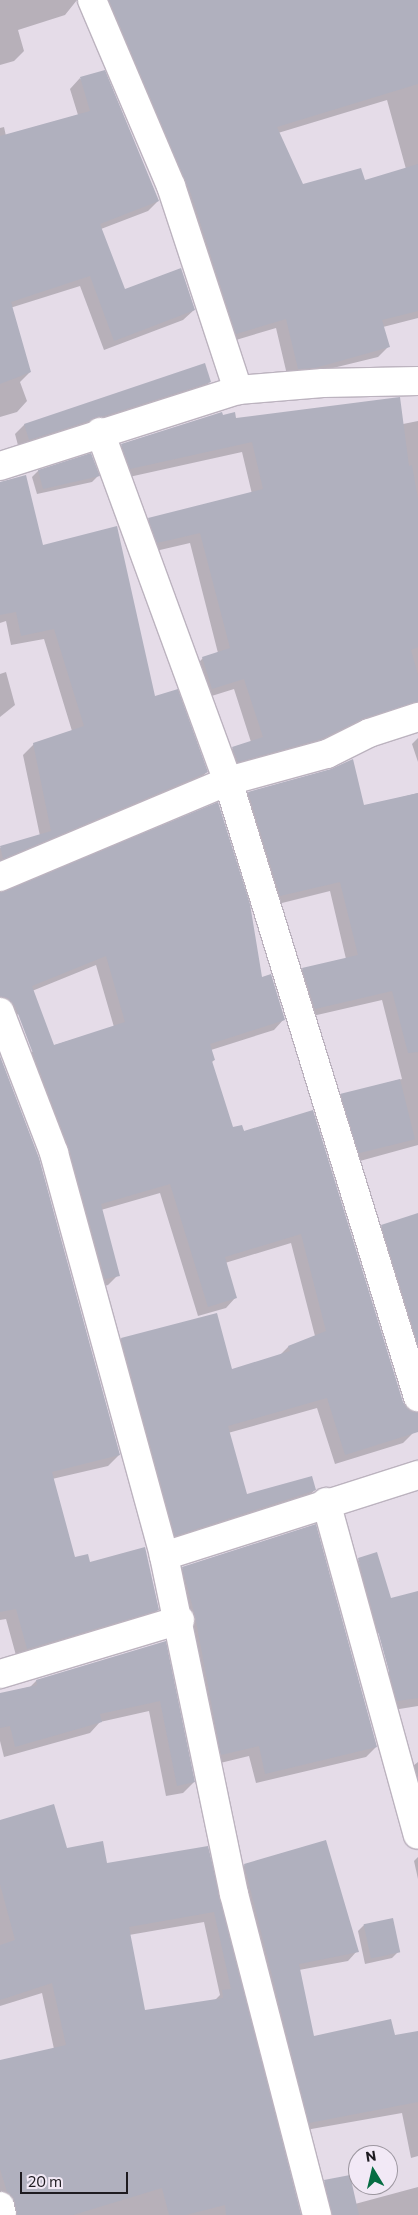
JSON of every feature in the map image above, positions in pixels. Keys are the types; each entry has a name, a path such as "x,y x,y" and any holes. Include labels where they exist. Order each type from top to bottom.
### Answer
{"street":[{"path":"92,0 171,186 238,390"},
{"path":"0,466 100,432 238,390 323,383 418,381"},
{"path":"100,432 228,781 418,1396"},
{"path":"0,877 228,781 327,754 370,733 418,717"},
{"path":"0,1012 54,1153 164,1556 180,1620 234,1894 317,2215"},
{"path":"164,1556 326,1502 418,1475"},
{"path":"326,1502 418,1835"},
{"path":"0,1674 180,1620"},
{"path":"0,2206 2,2215"}],"building":[{"path":"109,0 418,0 418,84 277,127 303,184 361,168 365,180 418,164 418,311 382,320 390,347 315,368 298,369 286,319 236,334 191,194"},
{"path":"105,70 159,201 100,224 125,289 181,268 195,310 114,341 90,276 11,302 31,372 0,384 0,136 90,111 80,77"},
{"path":"205,363 211,382 29,440 24,424"},
{"path":"400,397 409,466 412,465 418,499 418,647 411,650 418,675 418,702 364,718 321,739 238,762 232,747 263,737 244,679 212,689 202,657 230,648 200,533 157,543 148,518 263,489 252,442 130,469 121,444 222,412 223,415 235,412 236,418"},
{"path":"91,453 100,476 43,489 38,470"},
{"path":"26,475 43,545 117,526 155,696 178,689 208,772 3,859 0,846 51,831 33,743 84,726 54,629 21,636 16,612 0,615 0,482"},
{"path":"353,759 364,805 418,793 418,1052 408,1053 392,991 315,1009 302,968 358,955 340,882 280,896 248,792 331,769"},
{"path":"218,802 250,904 262,977 271,974 285,1020 210,1044 215,1060 212,1061 233,1127 242,1125 244,1131 313,1110 403,1402 408,1409 418,1412 418,1432 345,1455 327,1398 228,1426 247,1494 312,1476 316,1490 175,1536 121,1338 217,1313 232,1369 290,1351 288,1346 326,1331 301,1234 225,1257 237,1298 208,1307 170,1184 101,1204 120,1276 105,1279 69,1148 15,1006 9,1000 0,997 0,892","holes":["106,956 125,1022 54,1045 32,986"]},
{"path":"0,1056 39,1158 120,1455 52,1472 75,1557 88,1554 90,1562 145,1547 159,1610 27,1649 16,1609 0,1612"},
{"path":"400,1079 415,1139 356,1154 341,1094"},
{"path":"418,1213 418,1344 381,1225"},
{"path":"316,1524 377,1747 265,1774 259,1746 221,1755 195,1616 182,1567"},
{"path":"377,1552 391,1598 418,1591 418,1698 397,1701 358,1558"},
{"path":"166,1641 195,1782 177,1786 160,1701 100,1714 102,1722 15,1747 10,1726 0,1728 0,1693 37,1685 36,1680"},
{"path":"54,1804 67,1848 103,1841 107,1863 208,1846 301,2215 226,2215 225,2205 186,2215 169,2215 162,2188 73,2215 17,2215 15,2202 7,2192 0,2169 0,2060 66,2045 52,1983 0,2000 0,1945 15,1940 0,1884 0,1820","holes":["214,1912 231,1989 222,1990 223,1998 145,2010 129,1927"]},
{"path":"326,1840 359,1952 299,1964 314,2036 391,2019 395,2035 418,2031 418,2102 309,2123 244,1864"},
{"path":"393,1918 400,1952 371,1958 364,1924"},
{"path":"348,2175 348,2195 354,2195 359,2215 332,2215 324,2180"}]}
